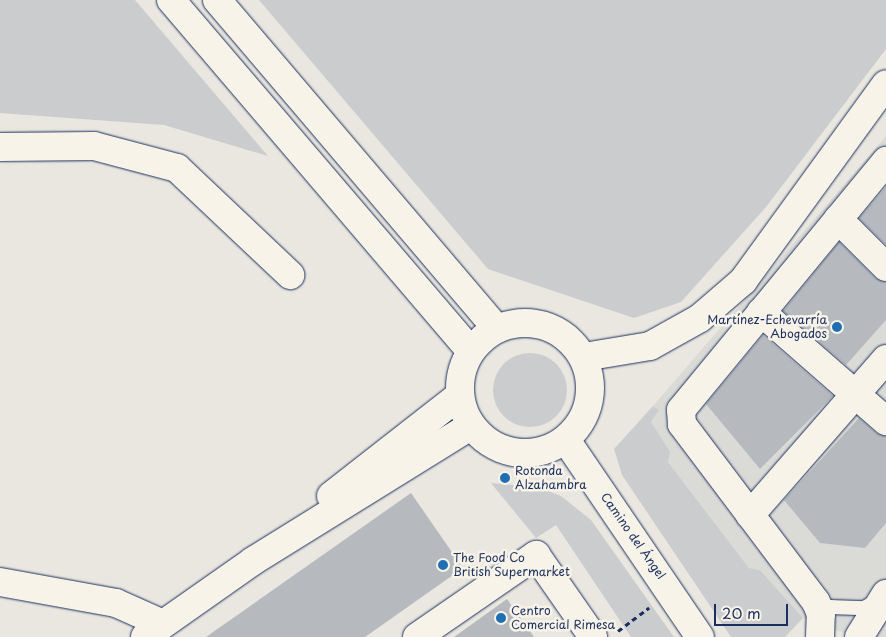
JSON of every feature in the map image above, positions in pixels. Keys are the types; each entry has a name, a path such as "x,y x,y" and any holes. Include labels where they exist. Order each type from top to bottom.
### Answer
{"street":[{"path":"171,0 470,350"},
{"path":"217,0 496,328"},
{"path":"584,357 650,346 667,338 700,318 743,281 886,84"},
{"path":"0,147 94,146 177,168 290,275"},
{"path":"820,637 821,614 816,602 682,424 681,410 886,162"},
{"path":"838,219 886,267"},
{"path":"761,312 886,421"},
{"path":"521,322 568,338 584,357 591,393 587,410 566,440 547,450 526,454 486,441 470,426 459,396 463,364 470,350 496,328 521,322"},
{"path":"750,515 886,359"},
{"path":"253,561 407,433 459,396"},
{"path":"0,582 116,603 154,630 253,561 470,426"},
{"name":"Camino del Ángel","path":"566,440 672,591 701,636"},
{"path":"417,637 536,555 593,637"},
{"path":"859,637 885,596"}],"lane":[{"path":"816,602 830,607 864,608 885,596"}],"path":[{"path":"610,637 672,591"}],"shaded area":[{"path":"0,0 135,0 268,156 164,125 0,113"},
{"path":"259,0 886,0 886,49 766,207 681,302 634,318 488,269"},
{"path":"886,136 886,637 855,637 803,618 760,570 749,568 668,462 651,422 659,410 653,406"},
{"path":"530,353 551,359 561,369 567,390 561,411 551,421 530,427 509,421 499,411 493,390 499,369 509,359"},
{"path":"653,406 659,410 651,422 670,452 668,462 749,568 760,570 803,618 785,637 731,637 622,475 614,449"},
{"path":"491,483 537,487 561,496 591,520 674,637 631,637 556,525 536,538"}],"building":[{"path":"886,187 886,245 859,218"},
{"path":"839,242 875,278 886,282 886,320 846,365 783,311"},
{"path":"763,335 833,396 760,469 706,404"},
{"path":"859,418 876,433 886,436 886,523 865,548 820,543 784,500"},
{"path":"411,493 463,568 365,637 206,637"},
{"name":"Centro Comercial Rimesa","path":"507,599 534,637 454,637"}],"place":[{"name":"Martínez-Echevarría Abogados","path":"837,327"},
{"name":"Rotonda Alzahambra","path":"505,478"},
{"name":"The Food Co British Supermarket","path":"443,565"},
{"name":"Centro Comercial Rimesa","path":"501,618"}]}
